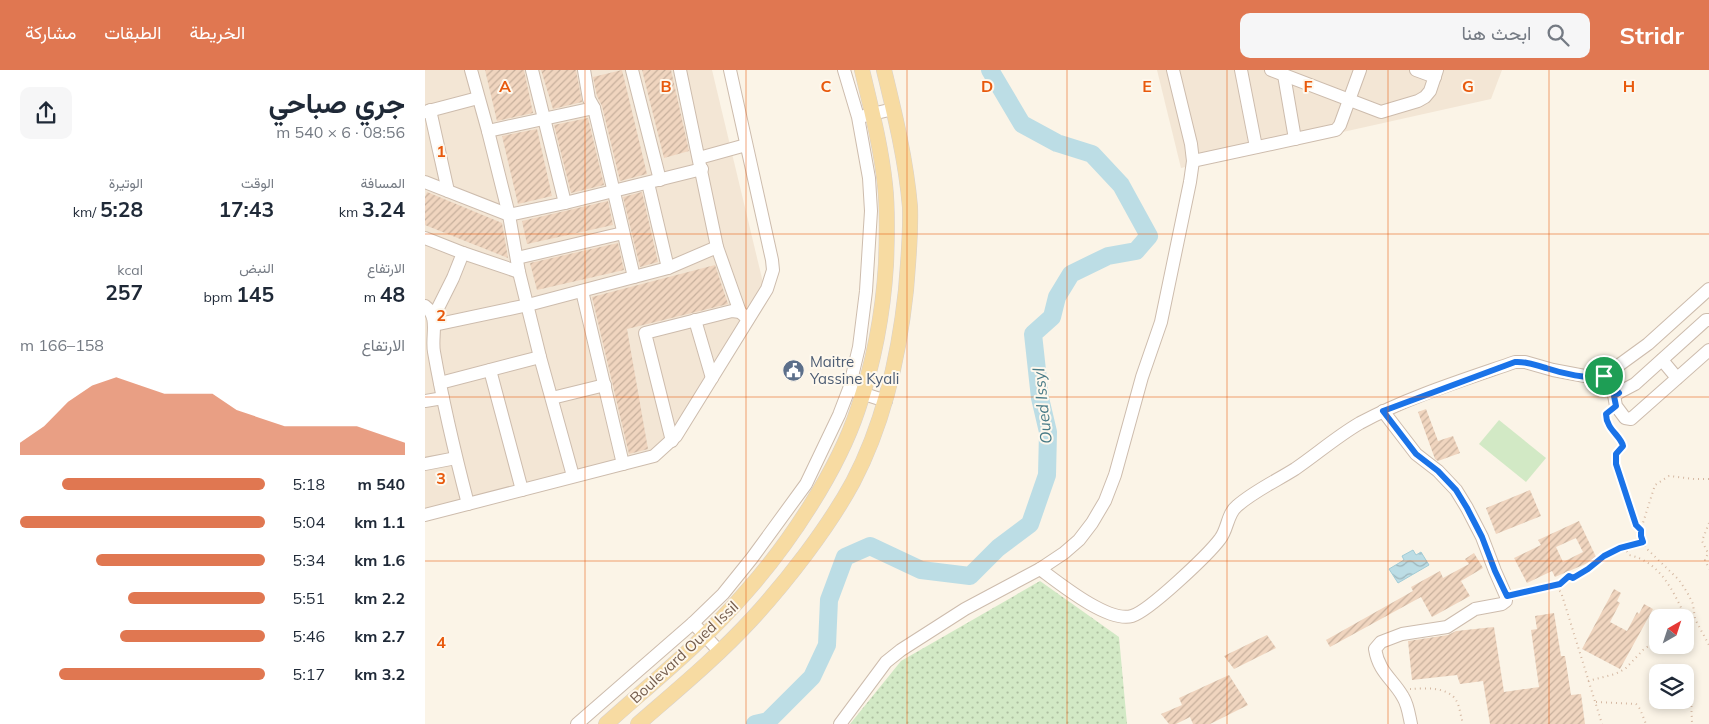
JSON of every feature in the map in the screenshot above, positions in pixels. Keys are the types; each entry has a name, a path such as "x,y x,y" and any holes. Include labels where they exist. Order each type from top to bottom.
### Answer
{"main road":[{"name":"Boulevard Oued Issil","path":"606,724 706,636 747,591 780,550 808,508 841,449 858,409 856,391 877,342 888,231 880,146 865,116 862,70"},
{"name":"Boulevard Oued Issil","path":"638,724 720,652 752,619 792,572 826,525 853,482 886,401 902,327 909,256 910,208 901,141 884,70"}],"street":[{"path":"471,70 509,215 519,272 540,357 573,476"},
{"path":"532,70 565,203"},
{"path":"584,70 589,99 594,108 634,277"},
{"path":"632,70 654,181 668,268"},
{"path":"680,70 717,247 744,315"},
{"path":"425,515 654,456 672,441 712,378 744,315 767,289 773,270 729,70"},
{"path":"844,70 865,116 893,109"},
{"path":"841,724 887,662 901,650 965,609 1040,569 1069,549 1092,523 1105,501 1115,475 1161,322 1193,161 1186,119 1175,76 1183,70"},
{"path":"1241,70 1256,147"},
{"path":"1271,70 1376,111 1387,111 1425,97 1436,73 1416,70"},
{"path":"1307,83 1312,70"},
{"path":"1193,161 1336,130 1340,125 1360,70"},
{"path":"1284,75 1295,139"},
{"path":"448,191 428,111 478,98"},
{"path":"488,131 594,108"},
{"path":"425,182 509,215 654,181 746,145"},
{"path":"517,258 623,233"},
{"path":"425,238 519,272"},
{"path":"434,321 528,305 582,291 668,268 717,247"},
{"path":"463,253 434,321 429,350 440,383 468,504"},
{"path":"1040,569 1086,602 1108,612 1121,617 1142,612 1182,577 1220,539 1225,533 1228,518 1235,508 1296,468 1336,437 1383,411 1515,362 1525,362 1590,377 1604,376 1648,344 1709,289"},
{"path":"582,291 623,464"},
{"path":"425,306 429,309 434,321"},
{"path":"672,441 644,335 647,331 732,311 744,315"},
{"path":"695,320 712,378"},
{"path":"1709,320 1706,320 1635,384 1614,396 1616,406 1625,418 1631,419 1709,350"},
{"path":"440,383 540,357"},
{"path":"1662,360 1677,378"},
{"path":"490,370 522,490"},
{"path":"1604,376 1619,393"},
{"path":"552,398 605,384"},
{"path":"577,724 693,623 723,594 806,484 856,391 886,401"},
{"path":"425,400 443,398"},
{"path":"1383,411 1416,454 1438,471 1456,490 1482,537 1507,596 1506,601 1502,604 1475,609 1447,627 1402,634 1381,642 1375,650 1376,658 1383,672 1406,703 1411,724"},
{"path":"425,464 456,458"},
{"path":"693,623 720,652"}],"path":[{"path":"1616,406 1606,414 1606,418 1615,436 1623,442 1623,446 1616,454 1616,464 1636,525 1641,530"},
{"path":"1709,479 1669,476 1655,485 1651,492 1641,530 1641,536 1646,548 1679,580 1687,592 1693,604 1695,619 1709,645"},
{"path":"1709,523 1702,541 1708,553 1705,560 1709,569"},
{"path":"1507,596 1560,584 1569,576 1573,578 1588,569 1604,556 1623,547 1643,542"},
{"path":"1623,547 1629,555 1655,568 1666,579 1681,609"},
{"path":"1553,586 1561,592 1601,724"},
{"path":"1588,681 1615,674 1625,669 1649,646"},
{"path":"1397,689 1430,688 1445,691 1457,701 1463,724"},
{"path":"1595,702 1636,704 1646,724"},
{"path":"1692,709 1692,724"}],"shaded area":[{"path":"425,70 712,70 765,291 663,453 425,515"},
{"path":"1157,70 1502,70 1491,99 1181,168"}],"green space":[{"path":"1499,420 1546,458 1526,482 1479,444"},
{"path":"1040,581 1119,637 1127,724 850,724 901,661"}],"water":[{"path":"1413,550 1416,555 1421,552 1429,565 1398,583 1389,569 1404,560 1402,556"}],"building":[{"path":"485,70 524,70 533,113 497,121"},
{"path":"541,70 576,70 582,102 553,109"},
{"path":"622,70 647,174 620,181 593,77"},
{"path":"642,70 671,70 689,151 664,158"},
{"path":"588,118 604,185 571,193 554,125"},
{"path":"537,129 552,196 518,204 502,136"},
{"path":"427,192 502,223 508,258 425,225 425,197"},
{"path":"642,192 658,262 640,267 623,197"},
{"path":"608,201 613,225 527,244 522,221"},
{"path":"618,243 624,270 537,290 530,263"},
{"path":"715,265 728,304 627,329 648,449 629,454 592,297"},
{"path":"1426,409 1438,441 1453,436 1460,453 1438,461 1435,459 1418,412"},
{"path":"1530,490 1541,516 1496,534 1486,508"},
{"path":"1579,521 1597,559 1555,577 1552,571 1527,583 1514,558 1541,545 1538,540","holes":["1576,538 1583,552 1563,562 1556,547"]},
{"path":"1474,553 1483,568 1461,581 1470,596 1432,617 1421,597 1330,647 1326,640 1413,591 1411,587 1440,571 1443,578 1469,564 1465,559"},
{"path":"1614,589 1621,593 1617,601 1620,603 1610,622 1627,631 1637,612 1639,614 1644,604 1653,609 1649,609 1649,616 1620,669 1582,649"},
{"path":"1554,613 1561,656 1565,656 1571,695 1581,694 1585,724 1490,724 1483,681 1460,684 1457,675 1412,680 1408,641 1448,635 1456,631 1494,627 1504,692 1539,687 1531,630 1537,629 1535,616"},
{"path":"1267,635 1276,648 1234,669 1224,656"},
{"path":"1229,675 1248,705 1210,724 1193,724 1190,717 1176,724 1169,724 1161,714 1182,705 1179,698"}],"waterway":[{"name":"Oued Issyl","path":"755,724 768,721 812,677 827,645 829,600 845,557 870,546 921,570 970,576 998,548 1030,524 1047,475 1048,432 1040,398 1033,334 1052,317 1057,297 1071,274 1108,256 1136,251 1149,236 1121,185 1092,154 1057,143 1022,124 990,70"}],"place":[{"name":"Maitre Yassine Kyali","path":"794,370"}],"route":[{"path":"1520,361 1590,377 1604,376 1619,393 1614,396 1616,406 1606,414 1606,418 1615,436 1623,442 1623,446 1616,454 1616,464 1636,525 1641,530 1643,542 1620,548 1604,556 1588,569 1573,578 1569,576 1560,584 1507,596 1482,537 1456,490 1447,479 1416,454 1383,411 1520,361"}]}
